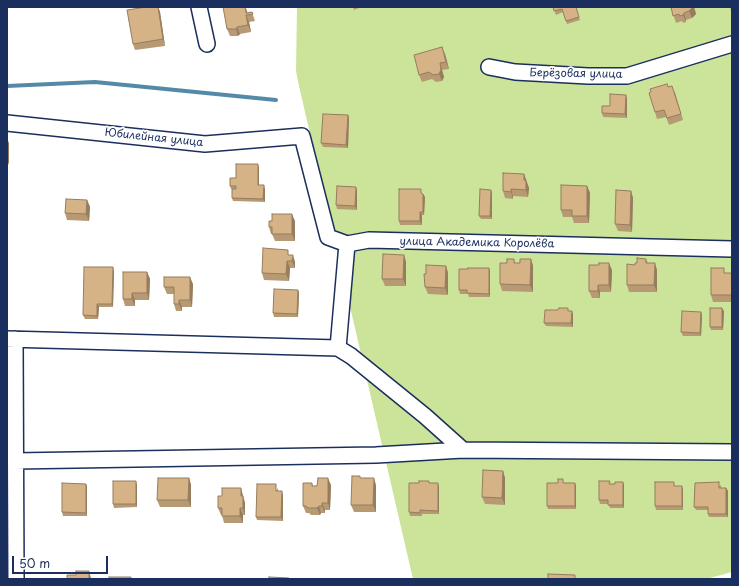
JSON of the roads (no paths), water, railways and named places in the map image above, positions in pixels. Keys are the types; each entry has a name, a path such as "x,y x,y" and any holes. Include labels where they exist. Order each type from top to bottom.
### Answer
{"street":[{"path":"199,7 207,44"},
{"name":"Берёзовая улица","path":"489,67 515,72 588,76 627,76 732,44"},
{"name":"Юбилейная улица","path":"7,123 204,144 302,136 328,237 347,244"},
{"name":"улица Академика Королёва","path":"347,244 368,240 732,249"},
{"path":"338,348 347,244"},
{"path":"16,579 15,462 11,339 338,348 351,356 394,391 463,450"},
{"path":"15,462 376,455 463,450 732,452"}],"waterway":[{"path":"7,86 95,82 276,100"}]}
